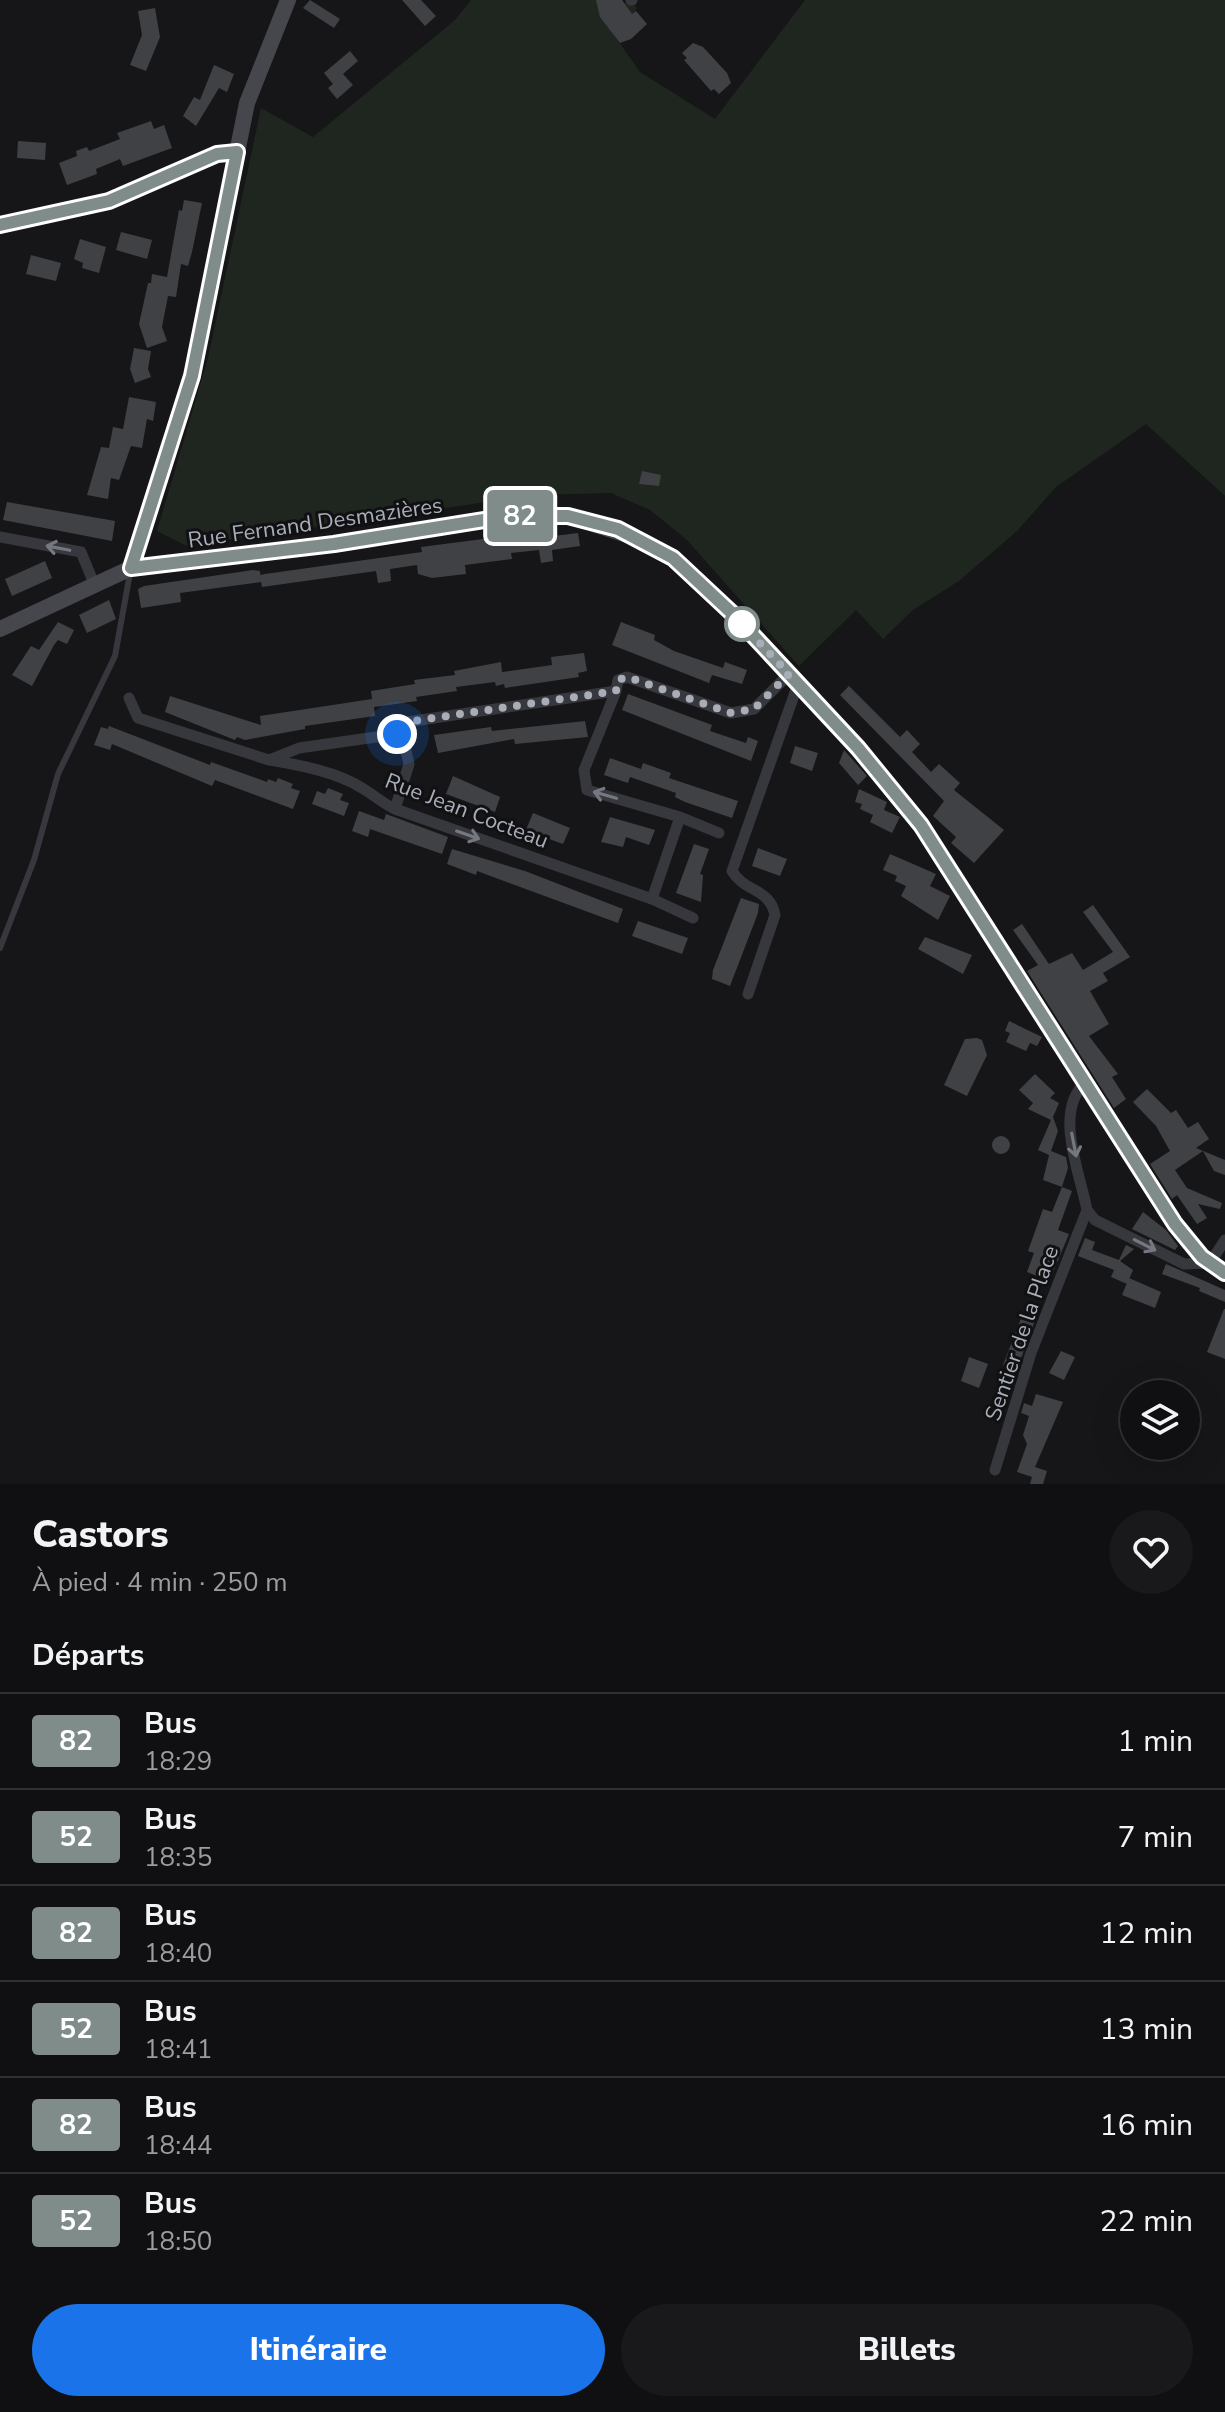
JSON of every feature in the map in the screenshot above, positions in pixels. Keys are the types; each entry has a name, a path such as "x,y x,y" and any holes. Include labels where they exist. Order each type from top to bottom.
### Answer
{"street":[{"path":"131,568 192,376 247,103 288,0"},
{"path":"0,225 109,201 217,154 237,152"},
{"name":"Rue Fernand Desmazières","path":"0,629 131,568 320,546 509,516 568,516 618,529 673,558 858,748 921,825 1175,1224 1210,1263"},
{"path":"0,537 81,552 95,586"},
{"name":"Rue Jean Cocteau","path":"269,760 299,748 397,734 400,723 616,691 618,680 627,677 731,713 754,709 793,679"},
{"path":"748,994 775,915 773,903 764,893 738,881 732,871 793,679"},
{"path":"616,691 584,770 587,790 680,817 719,833"},
{"name":"Rue Jean Cocteau","path":"129,698 138,718 269,760 301,765 362,788 395,809 652,899 693,918"},
{"path":"395,809 409,764 400,723"},
{"path":"652,899 680,817"},
{"path":"1084,1084 1074,1094 1069,1117 1087,1210 1095,1220 1184,1264 1210,1263 1225,1273"},
{"name":"Sentier de la Place","path":"995,1470 1031,1353 1087,1210"},
{"path":"1210,1263 1225,1240"}],"lane":[{"path":"0,948 34,860 58,774 115,656 131,568"}],"shaded area":[{"path":"471,0 597,0 601,19 629,0 637,8 616,38 640,72 715,119 805,0 1225,0 1225,496 1146,424 1056,487 1017,531 959,581 913,610 883,639 856,610 799,666 687,540 650,510 611,493 534,495 187,546 157,531 208,358 261,108 313,137 455,20"}],"building":[{"path":"310,0 340,19 334,28 303,8"},
{"path":"402,0 421,0 436,16 425,26"},
{"path":"596,0 622,0 632,14 636,11 647,24 631,39 620,43 600,17"},
{"path":"155,8 160,37 146,71 130,65 142,35 138,11"},
{"path":"693,43 703,47 727,73 731,83 719,94 714,89 711,91 684,60 687,58 682,53"},
{"path":"350,51 358,61 343,74 353,85 337,99 328,88 333,84 324,73"},
{"path":"214,65 234,74 227,92 219,88 196,126 183,116 194,97 200,100"},
{"path":"151,121 154,129 164,125 172,148 123,166 120,159 96,169 97,174 67,185 59,163 77,156 76,151 87,147 89,151 120,139 117,133"},
{"path":"18,141 46,143 45,160 17,158"},
{"path":"184,200 202,203 192,252 188,266 181,264 176,297 168,296 162,327 167,341 147,348 139,324 148,283 151,283 152,274 167,277 179,210 182,211"},
{"path":"121,232 152,240 147,259 116,250"},
{"path":"80,239 106,247 99,273 82,268 83,263 74,259"},
{"path":"31,255 61,263 56,281 26,274"},
{"path":"134,348 151,351 148,369 151,377 135,383 130,369"},
{"path":"129,397 156,402 153,421 147,419 142,448 131,446 119,480 111,478 108,499 87,495 101,447 109,448 113,427 123,429"},
{"path":"642,471 661,475 659,486 639,484"},
{"path":"7,502 115,521 112,541 3,520"},
{"path":"537,532 538,538 578,533 580,546 552,550 553,561 541,563 539,550 511,553 512,559 465,565 466,574 432,578 418,574 417,565 390,569 391,581 378,583 376,571 262,587 261,582 180,593 181,602 141,608 138,589 144,586 253,570 260,571 260,575 422,552 421,547"},
{"path":"45,561 52,578 12,596 5,579"},
{"path":"109,600 116,619 87,633 79,615"},
{"path":"58,622 74,630 67,644 58,640 54,645 32,686 12,675 31,646 39,650"},
{"path":"621,622 655,635 654,640 674,651 723,668 725,662 747,670 742,684 712,675 709,683 612,645"},
{"path":"584,653 587,671 578,673 579,677 505,688 504,684 496,686 495,682 456,687 457,691 416,697 417,701 374,707 375,716 305,726 305,729 245,740 237,737 235,740 165,712 170,696 261,725 260,716 372,699 371,691 415,684 414,680 455,675 454,671 501,662 502,672 552,665 551,657"},
{"path":"849,686 900,737 907,730 920,744 912,752 931,772 939,764 960,783 954,790 1004,830 974,863 951,843 956,837 933,816 944,801 840,695"},
{"path":"628,694 712,725 710,731 746,743 748,737 758,741 751,761 622,710"},
{"path":"585,721 588,737 515,744 514,739 438,753 434,735 491,727 492,731"},
{"path":"109,726 210,765 211,762 267,782 268,779 276,782 278,778 293,784 291,788 300,791 293,809 215,780 212,786 112,744 110,750 94,745 101,727 108,729"},
{"path":"795,746 818,753 812,771 790,763"},
{"path":"844,750 867,776 858,785 839,763"},
{"path":"610,758 641,769 643,763 671,773 669,778 738,801 732,818 685,802 675,797 676,793 630,777 628,783 604,775"},
{"path":"453,776 500,797 495,812 446,794"},
{"path":"328,788 343,794 340,800 349,803 344,816 312,804 317,791 325,794"},
{"path":"859,789 887,802 884,810 900,817 892,833 870,822 873,815 860,809 862,804 855,802"},
{"path":"359,811 384,820 386,814 448,837 442,854 370,829 368,837 352,831"},
{"path":"533,813 570,828 563,844 541,836 539,842 523,837"},
{"path":"610,817 655,830 649,845 626,837 623,847 601,842"},
{"path":"694,844 709,849 700,874 703,875 701,902 676,893"},
{"path":"758,848 787,859 780,876 752,866"},
{"path":"452,849 525,871 623,909 618,923 477,871 476,875 447,864"},
{"path":"890,854 936,874 930,886 950,896 938,920 901,896 906,886 895,881 897,876 883,870"},
{"path":"741,898 759,904 758,913 730,986 712,979 713,970"},
{"path":"1093,905 1130,957 1103,973 1108,981 1090,991 1109,1024 1089,1036 1118,1074 1112,1077 1126,1099 1114,1108 1027,971 1038,965 1013,930 1022,924 1049,964 1072,953 1083,970 1113,952 1083,912"},
{"path":"638,921 688,938 682,954 632,936"},
{"path":"925,937 972,955 963,974 918,949"},
{"path":"1009,1021 1042,1037 1037,1046 1030,1043 1026,1051 1006,1042 1010,1033 1005,1031"},
{"path":"965,1039 982,1040 987,1055 967,1096 944,1085"},
{"path":"1035,1074 1055,1093 1050,1098 1059,1103 1053,1117 1058,1131 1051,1151 1066,1157 1068,1168 1062,1187 1043,1180 1049,1155 1038,1150 1051,1120 1028,1109 1033,1103 1019,1090"},
{"path":"1147,1089 1171,1113 1176,1110 1188,1128 1198,1122 1209,1139 1196,1148 1225,1160 1225,1175 1214,1171 1203,1151 1175,1170 1187,1188 1222,1203 1220,1209 1198,1204 1207,1218 1197,1224 1177,1195 1172,1199 1150,1164 1170,1151 1156,1126 1133,1102"},
{"path":"1001,1136 1010,1145 1001,1154 992,1145"},
{"path":"1062,1187 1072,1191 1058,1230 1069,1234 1052,1275 1046,1273 1044,1279 1027,1272 1034,1253 1028,1251 1043,1209 1052,1212"},
{"path":"1143,1212 1166,1230 1178,1246 1175,1250 1132,1229"},
{"path":"1085,1238 1095,1242 1092,1250 1119,1260 1126,1245 1134,1249 1120,1261 1133,1270 1127,1284 1111,1277 1114,1270 1078,1256"},
{"path":"1166,1264 1225,1290 1225,1302 1199,1291 1200,1288 1162,1274"},
{"path":"1129,1278 1161,1292 1155,1308 1122,1295"},
{"path":"1027,1303 1040,1307 1017,1369 1003,1365"},
{"path":"1225,1309 1225,1359 1207,1352"},
{"path":"1061,1351 1075,1357 1064,1380 1049,1373"},
{"path":"969,1357 988,1364 979,1388 961,1381"},
{"path":"1036,1394 1063,1402 1035,1467 1047,1471 1043,1484 1030,1484 1032,1477 1017,1472 1027,1444 1023,1435 1029,1416 1021,1413 1024,1403 1032,1406"}],"bus line":[{"name":"82","path":"0,225 109,201 167,179 217,154 237,152 192,376 131,568 334,544 509,516 568,516 618,529 673,558 735,616 858,748 921,825 1175,1224 1202,1257 1225,1273"}],"route":[{"path":"397,734 400,723 616,691 618,680 627,677 731,713 754,709 789,674 738,620 742,624"}]}
